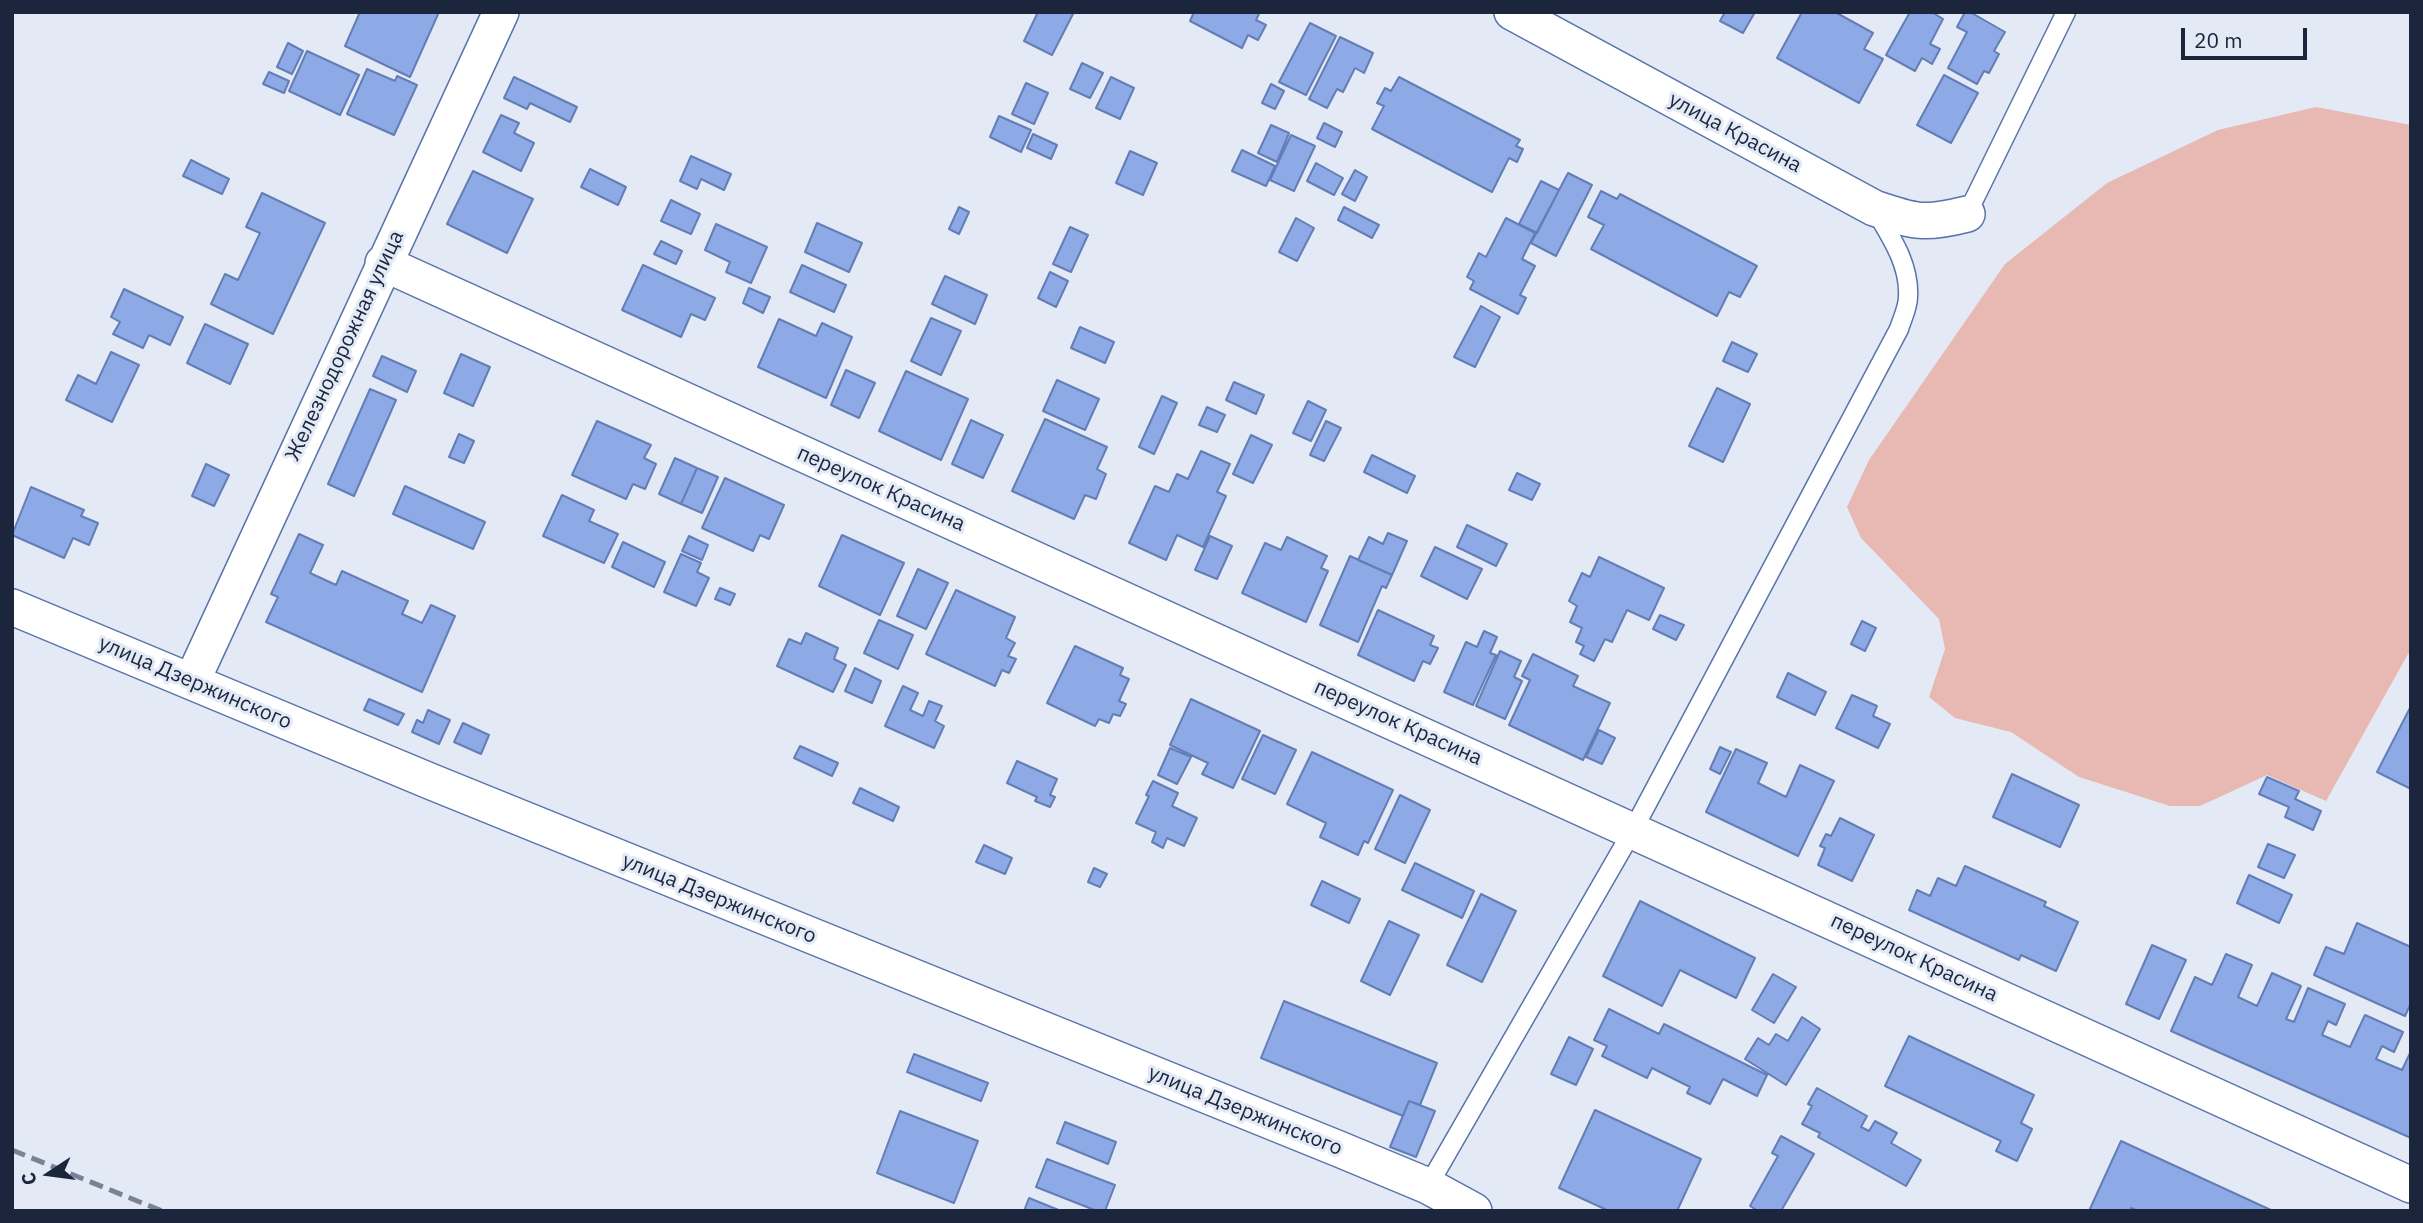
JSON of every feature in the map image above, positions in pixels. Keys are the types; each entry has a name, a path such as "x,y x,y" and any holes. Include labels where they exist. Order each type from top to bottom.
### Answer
{"street":[{"name":"Железнодорожная улица","path":"192,681 500,12"},
{"name":"улица Красина","path":"1512,12 1874,208 1911,221 1938,222 1967,214"},
{"name":"переулок Красина","path":"383,263 2411,1185"},
{"name":"улица Дзержинского","path":"12,607 432,782 1428,1186 1474,1211"}],"lane":[{"path":"1967,214 2066,12"},
{"path":"1428,1186 1633,830 1899,329 1908,300 1908,276 1893,240 1874,208"}],"shaded area":[{"path":"2316,107 2411,125 2411,655 2408,654 2326,801 2267,775 2200,806 2170,806 2079,777 2011,732 1955,718 1929,697 1945,649 1939,619 1861,538 1847,507 1869,460 2005,264 2107,183 2218,130"}],"building":[{"path":"360,12 439,12 410,77 345,46"},
{"path":"1038,12 1074,12 1052,55 1024,41"},
{"path":"1194,12 1260,12 1256,20 1266,25 1258,40 1248,35 1242,48 1190,21"},
{"path":"1725,12 1755,12 1743,33 1720,21"},
{"path":"1802,12 1835,12 1873,33 1864,49 1883,59 1859,103 1777,58"},
{"path":"1910,12 1932,12 1943,19 1930,44 1940,49 1932,64 1922,58 1915,71 1886,55"},
{"path":"1965,12 1970,12 2005,32 1994,51 1999,54 1989,73 1984,71 1977,84 1948,68 1967,32 1957,27"},
{"path":"1310,23 1336,36 1306,95 1279,82"},
{"path":"1340,37 1373,53 1364,73 1355,68 1343,92 1337,89 1327,108 1309,99"},
{"path":"288,43 303,51 292,74 277,67"},
{"path":"307,51 359,75 340,115 289,91"},
{"path":"1082,63 1103,73 1090,98 1070,89"},
{"path":"367,69 395,81 397,76 417,85 394,135 347,114"},
{"path":"269,72 289,81 284,93 263,84"},
{"path":"1944,75 1978,93 1951,143 1917,125"},
{"path":"514,77 577,107 570,122 530,103 527,109 504,98"},
{"path":"1111,77 1134,88 1120,119 1096,108"},
{"path":"1399,77 1520,140 1516,146 1523,149 1517,162 1509,158 1492,192 1372,129 1384,106 1377,103 1385,88 1391,91"},
{"path":"1026,83 1048,93 1034,124 1012,114"},
{"path":"1271,84 1284,91 1275,109 1262,103"},
{"path":"501,115 519,123 514,133 534,143 521,171 483,152"},
{"path":"999,116 1031,130 1021,152 990,137"},
{"path":"1324,123 1342,132 1335,147 1317,138"},
{"path":"1271,125 1289,133 1277,162 1258,153"},
{"path":"1033,134 1057,145 1051,159 1027,148"},
{"path":"1291,135 1315,146 1294,191 1270,180"},
{"path":"1242,150 1275,166 1266,186 1232,171"},
{"path":"1130,151 1157,163 1143,195 1116,183"},
{"path":"691,156 731,174 724,190 701,179 697,189 680,181"},
{"path":"191,160 229,179 222,194 183,176"},
{"path":"1316,163 1343,178 1334,195 1307,181"},
{"path":"590,169 626,187 618,205 581,187"},
{"path":"1355,170 1367,177 1355,201 1342,194"},
{"path":"473,171 533,199 507,253 447,224"},
{"path":"1568,173 1592,185 1556,256 1531,243"},
{"path":"1541,181 1559,190 1537,233 1519,224"},
{"path":"1601,191 1617,199 1620,194 1757,266 1740,297 1729,292 1717,316 1591,249 1604,225 1588,217"},
{"path":"262,193 325,223 273,334 211,304 225,274 238,280 260,233 246,227"},
{"path":"671,200 700,214 691,234 661,221"},
{"path":"959,207 969,212 959,234 949,229"},
{"path":"1344,207 1379,225 1372,238 1338,220"},
{"path":"1296,218 1314,228 1297,261 1279,252"},
{"path":"1506,218 1535,233 1522,259 1535,266 1520,295 1526,298 1518,314 1470,289 1474,281 1467,277 1479,253 1486,257"},
{"path":"817,223 862,243 849,272 805,252"},
{"path":"716,224 767,247 751,283 726,272 730,262 705,250"},
{"path":"1070,227 1088,235 1071,272 1053,264"},
{"path":"661,241 682,251 676,264 654,254"},
{"path":"643,265 715,298 705,320 691,314 681,337 622,310"},
{"path":"802,265 846,285 834,312 790,292"},
{"path":"1050,272 1068,281 1056,307 1038,298"},
{"path":"945,276 987,295 975,324 932,304"},
{"path":"749,288 770,297 763,313 743,303"},
{"path":"124,289 183,317 170,345 149,335 143,348 113,334 120,322 111,317"},
{"path":"1481,306 1500,317 1475,367 1454,357"},
{"path":"931,318 961,331 941,375 911,361"},
{"path":"779,319 816,336 822,323 852,337 826,398 758,367"},
{"path":"205,324 248,344 230,384 187,363"},
{"path":"1080,327 1114,342 1105,363 1071,348"},
{"path":"1732,342 1757,354 1748,372 1723,361"},
{"path":"111,352 139,365 112,422 66,400 78,375 96,384"},
{"path":"461,354 490,367 473,406 444,393"},
{"path":"382,356 416,371 407,392 373,376"},
{"path":"846,370 875,383 859,418 831,405"},
{"path":"906,371 968,399 941,460 879,431"},
{"path":"1057,380 1099,399 1085,430 1043,411"},
{"path":"1234,382 1264,395 1256,414 1226,400"},
{"path":"1717,388 1750,404 1723,462 1689,446"},
{"path":"370,389 396,400 354,496 328,484"},
{"path":"1162,396 1177,403 1154,454 1139,447"},
{"path":"1308,401 1326,410 1311,441 1293,433"},
{"path":"1207,407 1225,415 1217,432 1199,425"},
{"path":"1045,419 1107,447 1097,469 1106,474 1096,499 1085,495 1074,519 1012,491"},
{"path":"971,420 1003,435 983,478 952,464"},
{"path":"597,421 651,445 644,458 656,464 645,489 633,484 626,499 572,475"},
{"path":"1326,421 1341,428 1324,461 1310,455"},
{"path":"459,434 474,441 464,463 449,457"},
{"path":"1251,435 1272,445 1253,483 1233,474"},
{"path":"1201,451 1230,464 1217,492 1226,496 1203,547 1177,535 1166,560 1129,543 1155,486 1169,492 1177,474 1188,479"},
{"path":"1372,455 1415,476 1407,493 1364,472"},
{"path":"675,458 697,468 681,504 659,494"},
{"path":"206,464 229,475 214,506 192,496"},
{"path":"697,468 718,477 702,513 681,504"},
{"path":"1517,473 1540,484 1532,500 1509,490"},
{"path":"725,478 784,505 769,539 760,535 753,551 702,528"},
{"path":"405,486 485,522 473,549 393,514"},
{"path":"31,487 84,510 81,516 98,523 89,545 73,538 64,558 12,535"},
{"path":"562,495 594,510 589,521 618,534 604,563 543,536"},
{"path":"1467,525 1507,544 1496,566 1457,547"},
{"path":"1388,533 1407,541 1392,575 1358,560 1369,537 1383,544"},
{"path":"299,534 323,545 310,573 336,585 342,571 408,601 402,614 422,623 431,605 455,616 422,692 266,622 278,597 271,594"},
{"path":"842,535 904,563 880,615 819,586"},
{"path":"689,536 708,545 702,560 682,551"},
{"path":"1210,536 1232,546 1217,579 1195,570"},
{"path":"1287,537 1327,556 1321,568 1328,571 1306,622 1242,593 1265,543 1281,550"},
{"path":"623,542 665,562 654,587 612,567"},
{"path":"1435,547 1482,569 1467,599 1421,576"},
{"path":"681,554 701,563 697,572 709,578 696,606 664,592"},
{"path":"1350,556 1392,575 1386,588 1382,586 1358,642 1320,625"},
{"path":"1599,557 1664,588 1649,620 1627,610 1612,642 1605,639 1594,661 1580,654 1584,646 1576,642 1582,628 1570,622 1577,606 1569,601 1582,573 1590,577"},
{"path":"918,569 948,583 926,629 897,616"},
{"path":"720,588 735,594 730,605 715,599"},
{"path":"956,590 1015,617 1006,638 1015,643 1008,656 1016,659 1009,673 1002,670 995,686 926,654"},
{"path":"1378,610 1434,636 1430,645 1438,648 1430,664 1423,661 1414,681 1358,655"},
{"path":"1660,615 1684,625 1676,640 1653,629"},
{"path":"879,620 913,635 898,669 864,653"},
{"path":"1862,621 1876,628 1865,651 1851,644"},
{"path":"1484,631 1497,637 1490,653 1496,655 1473,705 1444,692 1466,642 1477,647"},
{"path":"806,633 838,648 834,659 846,665 833,692 777,666 789,639 801,644"},
{"path":"1075,646 1123,668 1120,675 1129,679 1119,701 1126,704 1120,716 1113,714 1109,723 1099,719 1095,726 1047,703"},
{"path":"1500,651 1521,661 1514,677 1522,681 1505,719 1476,706"},
{"path":"1533,654 1578,676 1573,686 1610,703 1583,760 1509,725 1530,680 1522,676"},
{"path":"855,668 881,681 872,703 845,691"},
{"path":"1788,673 1826,692 1815,715 1777,697"},
{"path":"903,686 918,693 910,710 923,716 929,701 942,706 935,721 944,726 934,748 885,726"},
{"path":"1852,695 1877,706 1873,716 1890,724 1878,748 1836,728"},
{"path":"369,699 404,714 398,725 364,710"},
{"path":"1191,699 1260,731 1233,788 1202,774 1208,763 1170,745"},
{"path":"2411,706 2411,789 2377,772"},
{"path":"428,710 450,720 439,744 412,732 417,720 423,723"},
{"path":"463,723 489,735 481,754 454,742"},
{"path":"1599,730 1615,738 1602,764 1586,757"},
{"path":"1263,735 1296,750 1275,794 1242,779"},
{"path":"800,746 838,763 832,776 794,758"},
{"path":"1720,747 1731,752 1720,774 1710,769"},
{"path":"1170,748 1191,757 1177,784 1158,775"},
{"path":"1736,749 1767,763 1758,783 1786,797 1800,765 1834,781 1798,856 1706,812"},
{"path":"1312,752 1393,790 1368,843 1364,841 1358,855 1320,837 1326,823 1287,804"},
{"path":"1017,761 1057,779 1050,795 1055,797 1050,807 1035,801 1037,797 1007,783"},
{"path":"2012,774 2079,805 2060,847 1993,817"},
{"path":"2267,777 2299,791 2295,799 2321,811 2313,830 2285,817 2289,807 2259,794"},
{"path":"1153,781 1178,793 1172,806 1197,818 1184,846 1167,838 1163,848 1152,842 1156,832 1136,823"},
{"path":"860,788 899,807 893,821 853,803"},
{"path":"1400,795 1430,810 1405,863 1375,849"},
{"path":"1840,818 1874,835 1852,881 1818,865 1825,848 1820,846 1826,834 1831,836"},
{"path":"2268,844 2295,855 2284,878 2258,867"},
{"path":"984,845 1012,858 1005,874 976,862"},
{"path":"1415,863 1474,891 1462,918 1402,890"},
{"path":"1965,866 2046,902 2044,906 2078,922 2056,971 2021,955 2019,960 1909,910 1917,890 1930,896 1938,878 1956,886"},
{"path":"1094,868 1107,874 1100,887 1088,882"},
{"path":"2249,875 2292,895 2279,923 2237,903"},
{"path":"1322,881 1360,899 1349,923 1311,905"},
{"path":"1481,894 1516,911 1482,982 1447,965"},
{"path":"1640,901 1755,958 1736,998 1680,970 1662,1006 1603,976"},
{"path":"1389,921 1419,935 1390,995 1361,981"},
{"path":"2357,923 2411,947 2411,1003 2405,1016 2314,975 2326,947 2344,954"},
{"path":"2152,945 2186,960 2159,1019 2126,1004"},
{"path":"2226,954 2252,965 2238,997 2257,1006 2272,973 2301,986 2286,1019 2294,1022 2308,988 2345,1004 2336,1025 2328,1021 2322,1035 2350,1047 2365,1015 2403,1032 2394,1052 2382,1046 2376,1059 2402,1070 2411,1051 2411,1138 2171,1031 2195,977 2212,985"},
{"path":"1773,974 1796,987 1774,1023 1752,1010"},
{"path":"1284,1001 1437,1063 1420,1105 1409,1101 1403,1116 1261,1058"},
{"path":"1609,1009 1659,1034 1664,1024 1767,1075 1757,1096 1723,1079 1710,1104 1687,1093 1690,1087 1652,1068 1647,1078 1602,1056 1607,1046 1594,1040"},
{"path":"1802,1017 1820,1029 1786,1085 1745,1059 1758,1038 1769,1045 1776,1034 1788,1041"},
{"path":"1909,1036 2034,1095 2021,1123 2032,1129 2017,1161 1996,1151 2001,1141 1885,1086"},
{"path":"1569,1037 1593,1049 1576,1085 1551,1074"},
{"path":"914,1054 988,1083 981,1101 907,1072"},
{"path":"1817,1088 1867,1116 1861,1127 1869,1131 1875,1121 1897,1133 1891,1143 1921,1160 1906,1186 1818,1137 1820,1133 1802,1124 1812,1106 1808,1104"},
{"path":"1409,1101 1435,1111 1416,1157 1390,1147"},
{"path":"1595,1110 1701,1159 1677,1211 1609,1211 1559,1188"},
{"path":"900,1111 978,1141 954,1203 877,1173"},
{"path":"1065,1122 1116,1142 1108,1164 1057,1143"},
{"path":"1781,1136 1814,1154 1781,1211 1758,1211 1750,1206 1778,1156 1772,1153"},
{"path":"2121,1141 2273,1211 2138,1211 2131,1208 2130,1211 2089,1211"},
{"path":"1047,1159 1115,1185 1105,1211 1097,1211 1036,1187"},
{"path":"1029,1198 1061,1211 1024,1211"}],"railway":[{"path":"12,1150 162,1211"}]}
